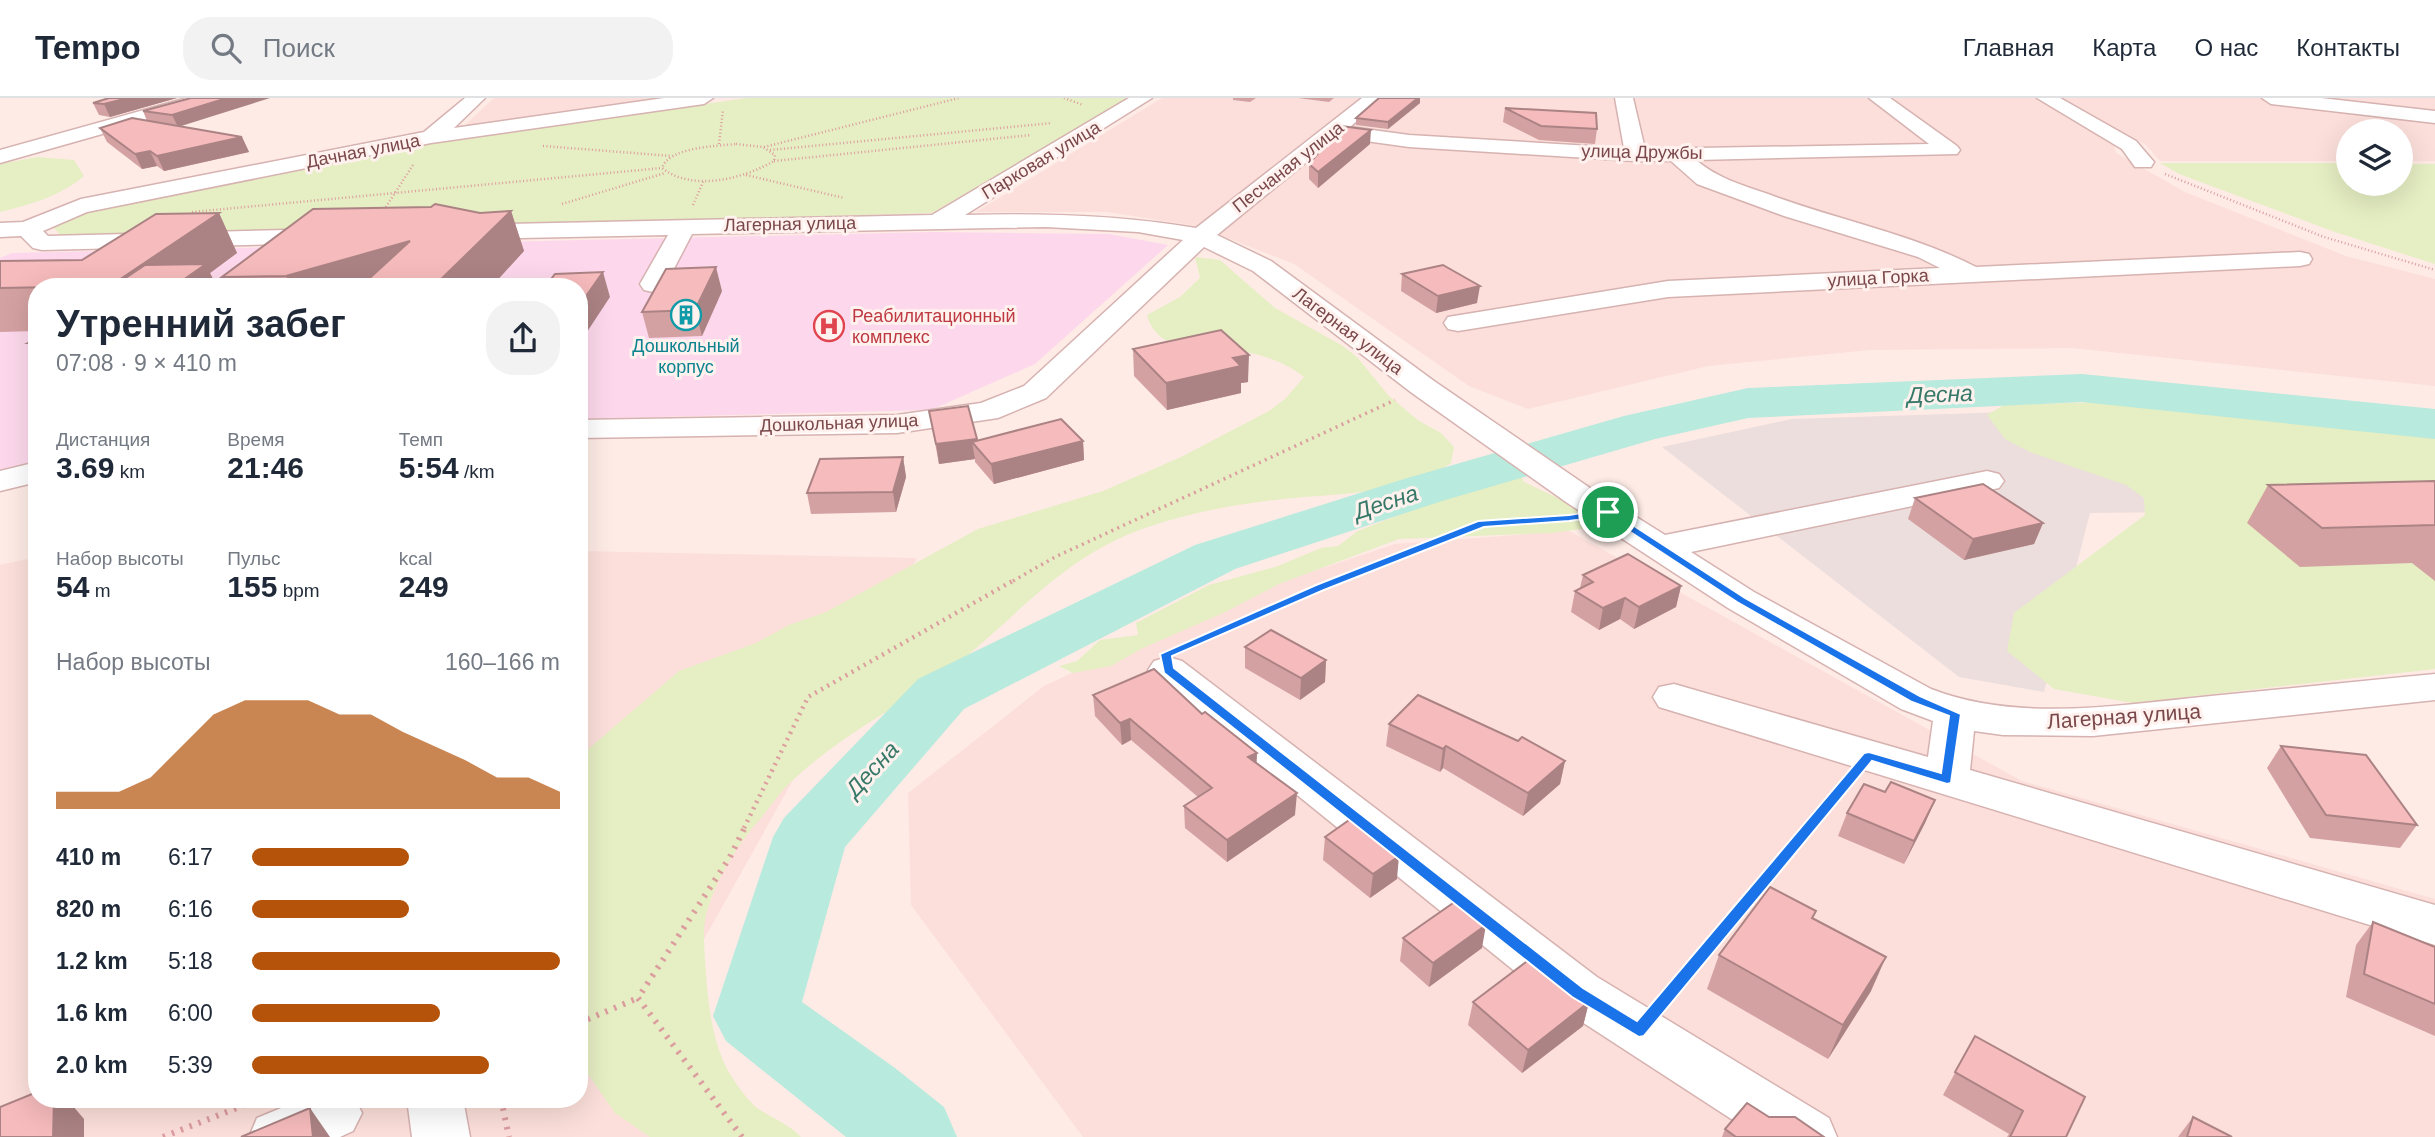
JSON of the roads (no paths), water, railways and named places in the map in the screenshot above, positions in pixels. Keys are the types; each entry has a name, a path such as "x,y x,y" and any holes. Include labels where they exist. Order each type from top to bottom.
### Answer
{"street":[{"path":"0,157 208,98"},
{"path":"431,137 476,98"},
{"name":"Дачная улица","path":"35,236 81,206 431,137 704,98"},
{"name":"Парковая улица","path":"939,220 1143,98"},
{"name":"Песчаная улица","path":"1201,236 1374,98"},
{"path":"1624,98 1636,155"},
{"name":"улица Дружбы","path":"1334,131 1409,141 1636,155 1950,150 1878,98"},
{"path":"2046,98 2129,145 2143,162"},
{"path":"2271,98 2435,117"},
{"path":"1676,154 1705,179 1792,211 1927,252 1971,274"},
{"name":"Лагерная улица","path":"438,233 939,220 1059,220 1138,225 1201,236 1262,266 1423,387 1741,600 1916,699 1955,714 2003,721 2093,722 2435,687"},
{"path":"653,284 684,227"},
{"path":"0,230 35,236 369,235"},
{"name":"Дошкольная улица","path":"588,429 897,424 987,411 1035,392 1201,236"},
{"name":"улица Горка","path":"1458,323 1668,289 2300,258"},
{"path":"0,481 28,474"},
{"path":"1660,547 1987,481"},
{"path":"1168,670 1578,992 1808,1137"},
{"path":"1674,697 2435,925"},
{"path":"1947,780 1955,714"},
{"path":"437,1108 442,1137"},
{"path":"278,1137 333,1113"}],"waterway":[{"name":"Десна","path":"911,1137 863,1096 756,1016 810,837 941,694 1215,557 1423,490 1642,427 1748,403 2082,388 2435,424"}],"place":[{"name":"Дошкольный корпус","path":"686,315"},
{"name":"Реабилитационный комплекс","path":"829,326"}]}
